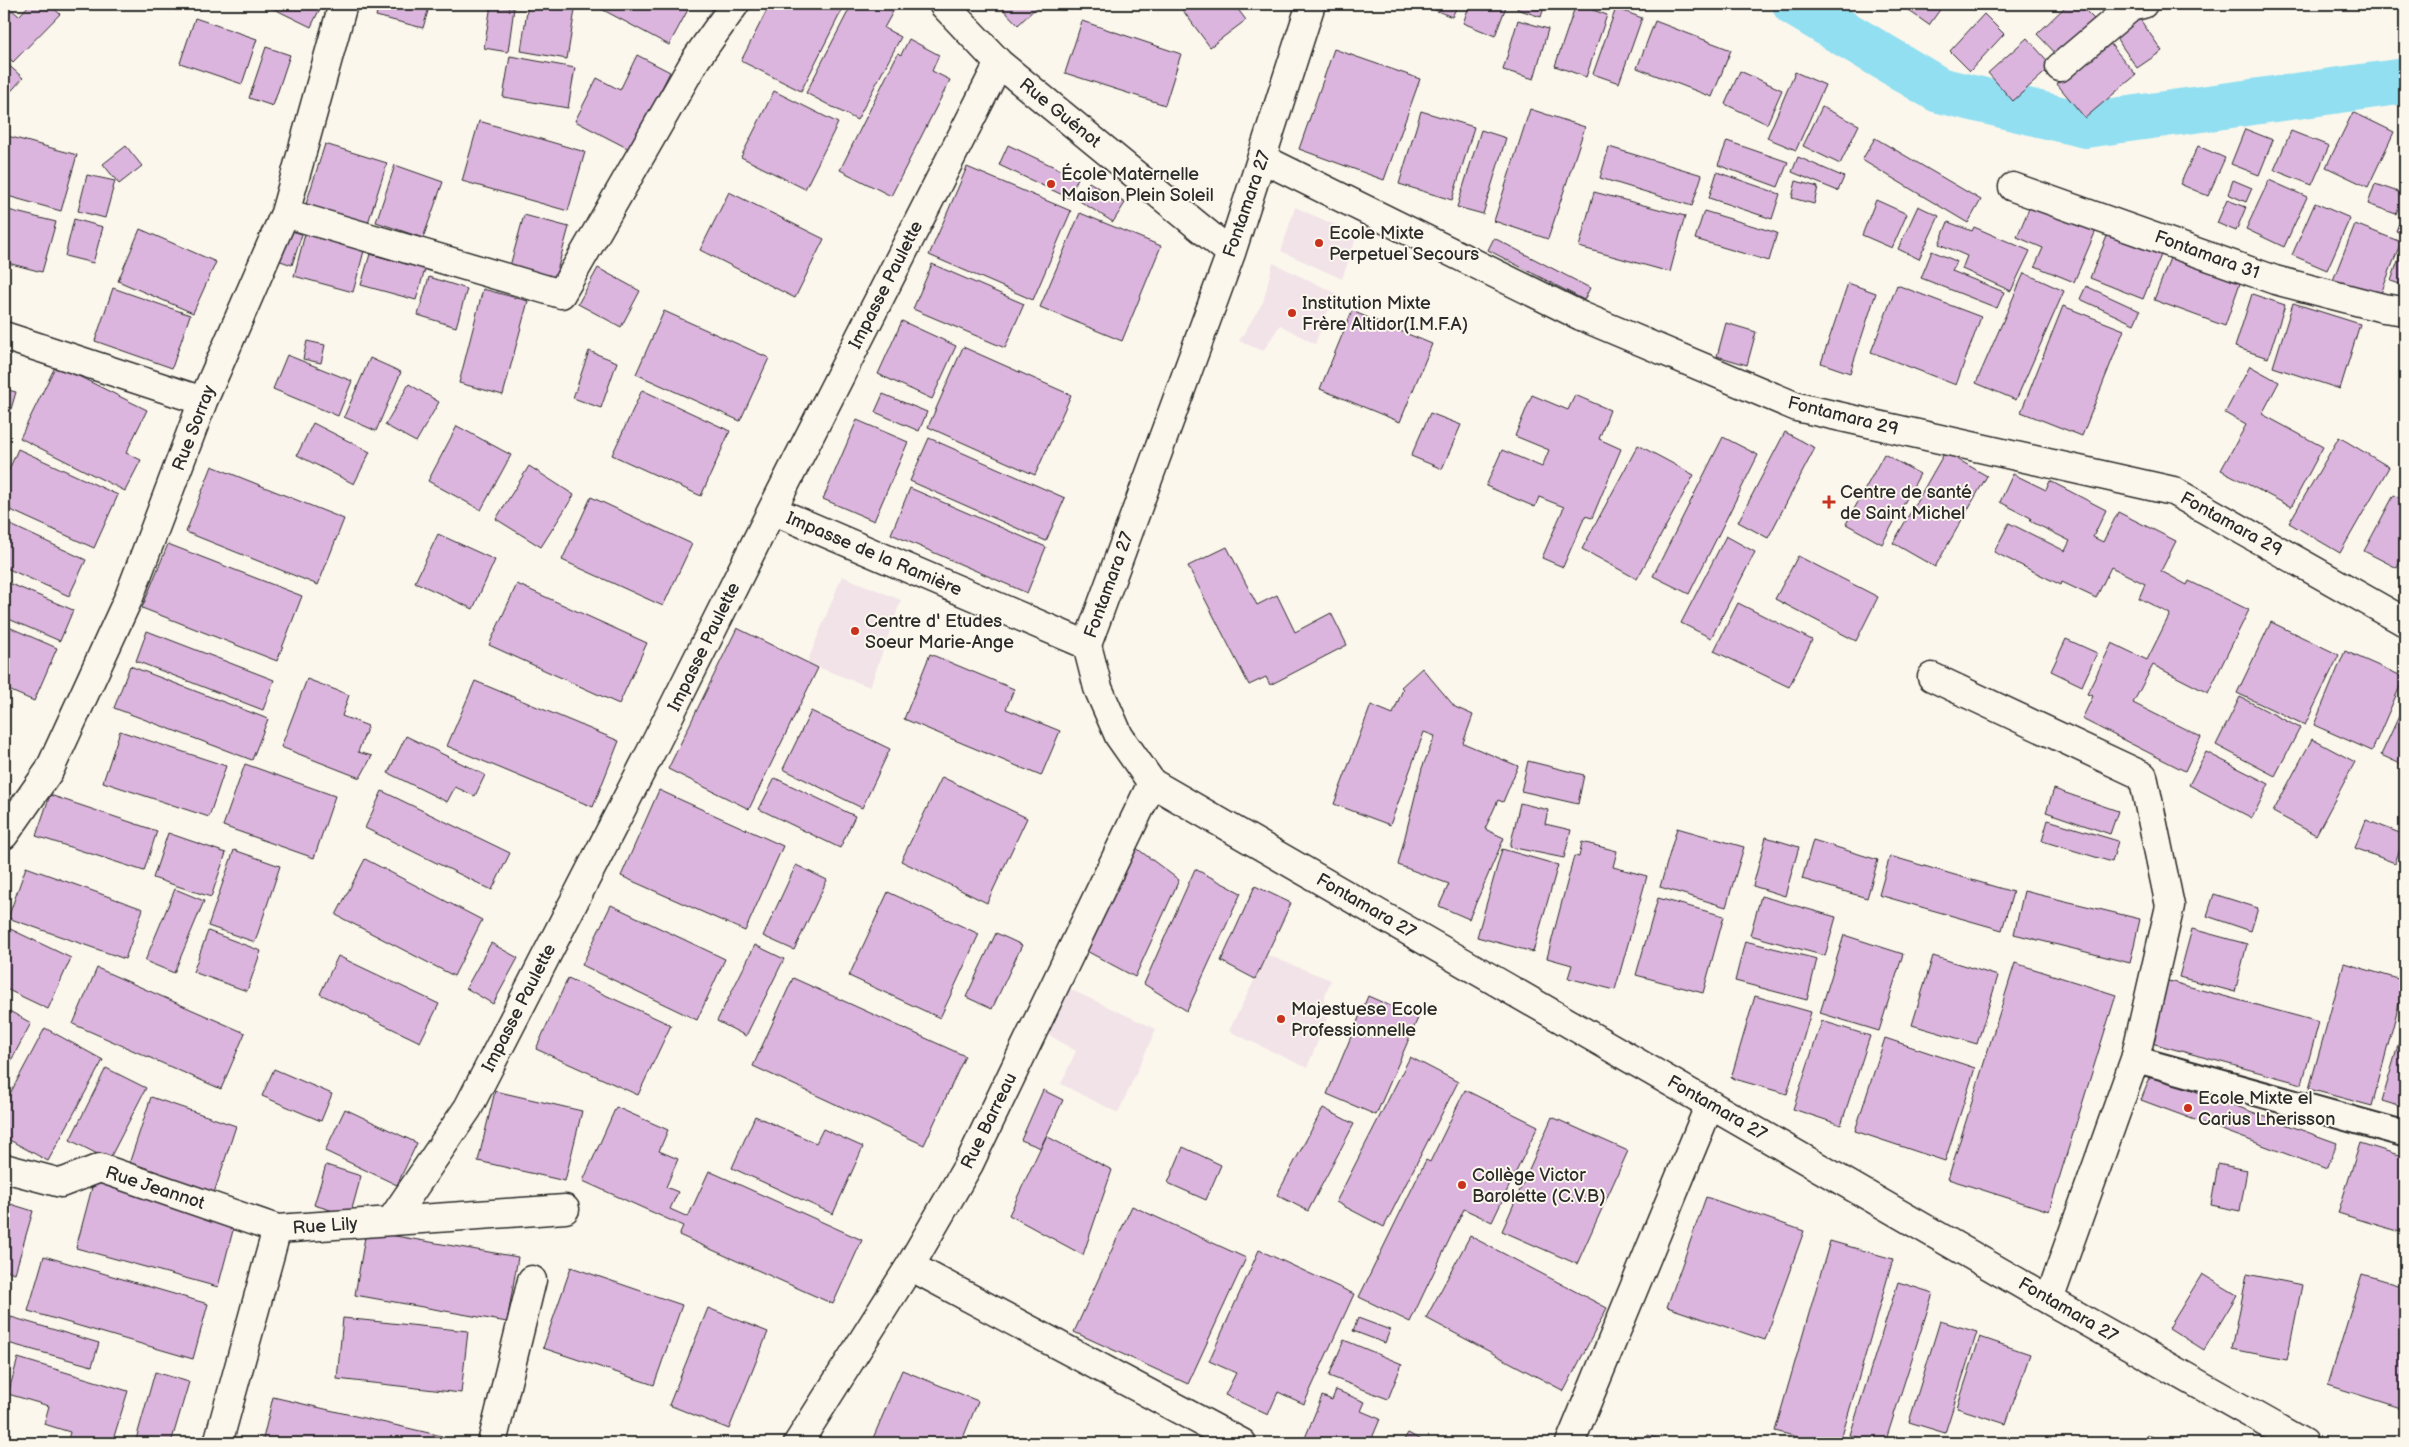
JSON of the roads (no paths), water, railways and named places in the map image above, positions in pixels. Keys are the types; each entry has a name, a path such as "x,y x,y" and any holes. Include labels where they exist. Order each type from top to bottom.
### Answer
{"street":[{"name":"Rue Sorray","path":"4,835 49,771 130,597 203,401 286,212 342,4"},
{"path":"286,212 561,294 696,59 735,4"},
{"name":"Rue Guénot","path":"943,4 999,63 1231,253"},
{"name":"Fontamara 27","path":"1311,4 1263,159 1231,253 1087,645 1098,688 1119,736 1152,784 2049,1300 2303,1443"},
{"path":"2060,68 2130,7 2143,4"},
{"name":"Impasse Paulette","path":"391,1221 468,1108 656,742 999,63"},
{"name":"Fontamara 29","path":"1263,159 1581,316 1797,407 2173,492 2405,622"},
{"name":"Fontamara 31","path":"2013,187 2274,280 2383,308 2405,311"},
{"path":"4,336 203,401"},
{"name":"Impasse de la Ramière","path":"772,510 1087,645"},
{"path":"1932,677 2143,776 2170,906 2135,1059 2049,1300"},
{"name":"Rue Barreau","path":"798,1443 910,1266 969,1164 1152,784"},
{"path":"1570,1443 1710,1104"},
{"name":"Rue Jeannot","path":"4,1168 60,1183 100,1168 277,1229"},
{"name":"Rue Lily","path":"218,1443 277,1229 564,1209"},
{"path":"910,1266 1242,1443"},
{"path":"492,1443 532,1280"}],"lane":[{"path":"2135,1059 2405,1134"}],"waterway":[{"path":"1795,4 1939,90 2085,125 2405,81"}],"place":[{"name":"École Maternelle Maison Plein Soleil","path":"1051,184"},
{"name":"Ecole Mixte Perpetuel Secours","path":"1319,243"},
{"name":"Institution Mixte Frère Altidor(I.M.F.A)","path":"1292,313"},
{"name":"Centre de santé de Saint Michel","path":"1829,502"},
{"name":"Centre d' Etudes Soeur Marie-Ange","path":"855,631"},
{"name":"Majestuese Ecole Professionnelle","path":"1281,1019"},
{"name":"Ecole Mixte el Carius Lherisson","path":"2188,1108"},
{"name":"Collège Victor Barolette (C.V.B)","path":"1462,1185"}]}
